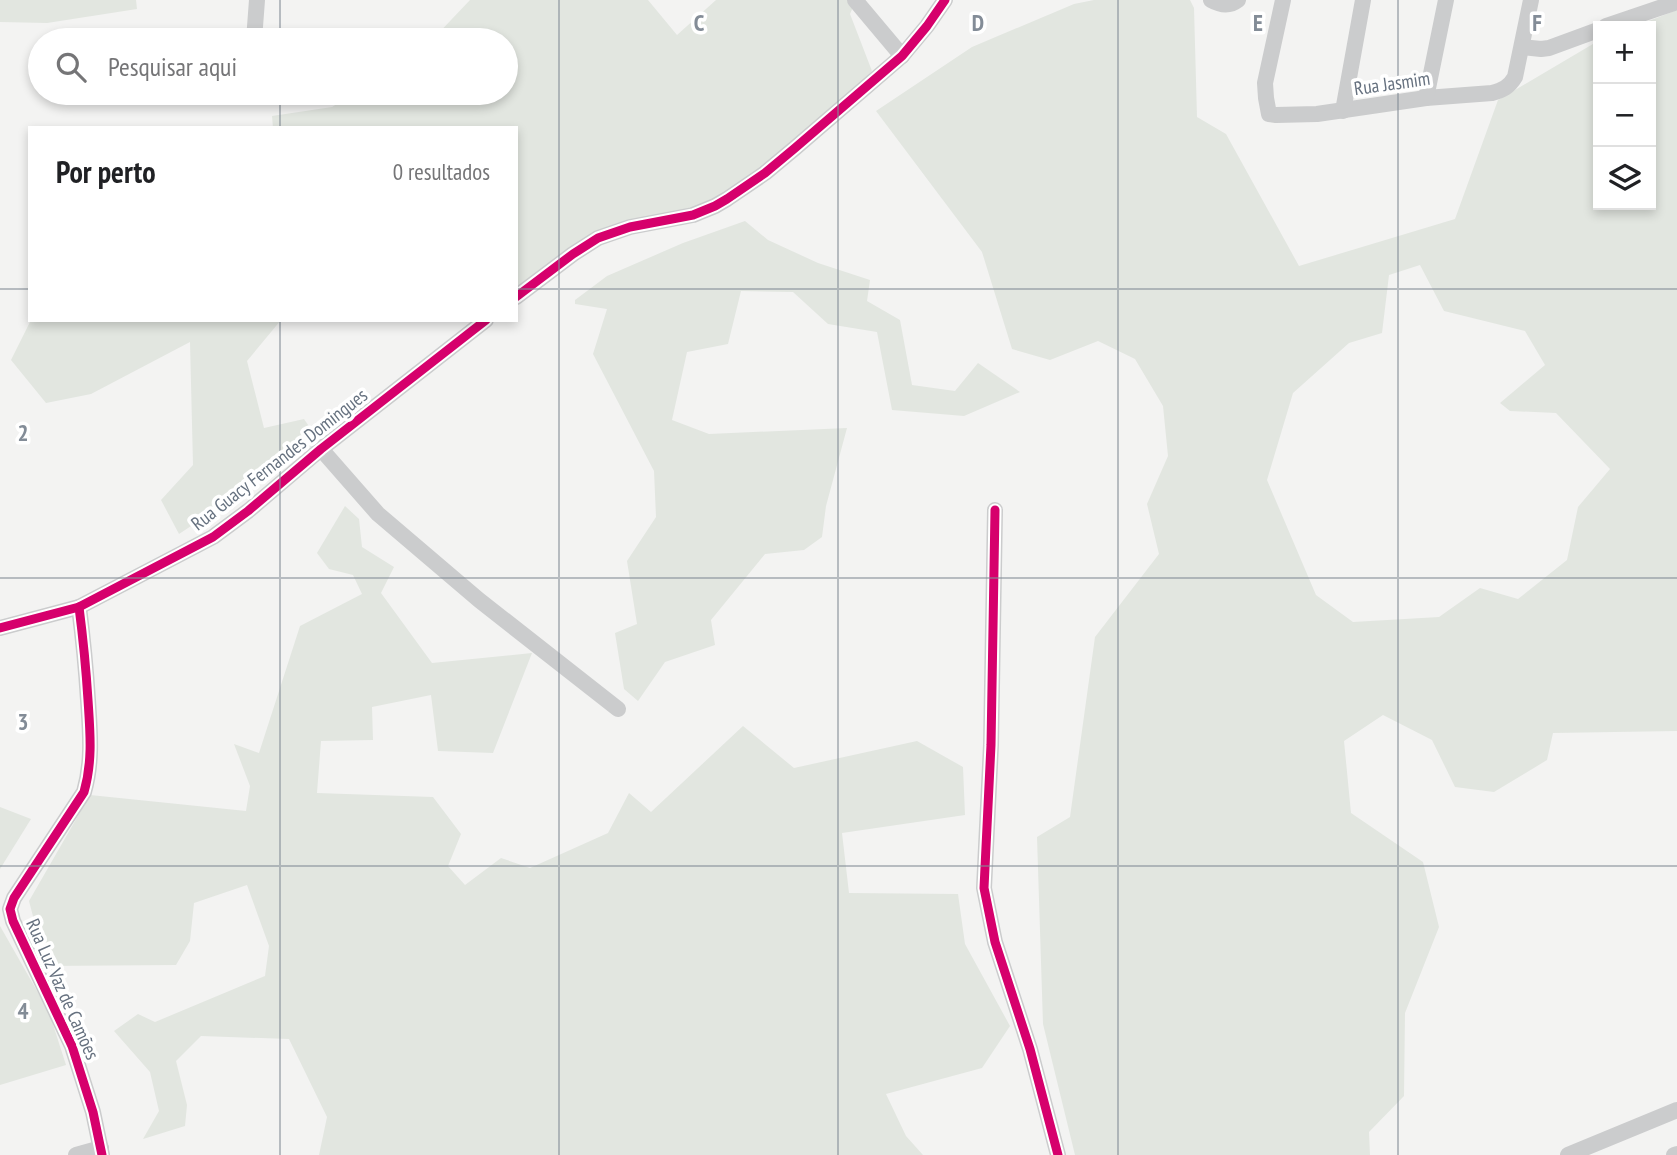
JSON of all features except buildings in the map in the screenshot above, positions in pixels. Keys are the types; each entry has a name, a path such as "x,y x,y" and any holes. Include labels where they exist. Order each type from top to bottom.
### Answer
{"street":[{"path":"255,28 257,0"},
{"path":"855,0 902,56"},
{"path":"518,295 580,248 598,238 630,228 693,215 727,199 765,173 902,56 945,0"},
{"path":"1211,0 1227,5 1238,0"},
{"name":"Rua Jasmim","path":"1283,0 1265,83 1269,114 1317,114 1426,98 1501,91 1511,85 1515,77 1522,47"},
{"path":"1343,111 1363,0"},
{"path":"1426,98 1446,0"},
{"path":"1531,0 1522,47 1549,48 1593,32"},
{"path":"1621,21 1677,2"},
{"name":"Rua Guacy Fernandes Domingues","path":"0,628 79,607 213,537 248,512 321,449 483,322"},
{"path":"321,449 378,514 479,600 618,709"},
{"path":"995,510 991,745 984,888 995,942 1034,1061 1058,1155"},
{"name":"Rua Luz Vaz de Camões","path":"79,607 91,745 89,775 84,792 14,898 10,909 13,921 72,1046 93,1112 101,1151"},
{"path":"1568,1155 1677,1110"},
{"path":"76,1155 101,1151"}],"shaded area":[{"path":"0,0 136,0 137,9 47,23 0,22"},
{"path":"470,0 648,0 677,35 716,0 856,0 850,14 872,71 806,135 709,207 605,228 518,289 518,126 273,126 272,116 335,105 518,105 518,28 443,28"},
{"path":"1094,0 1190,0 1194,8 1197,117 1226,134 1299,266 1455,219 1498,100 1593,44 1593,210 1656,210 1656,21 1649,21 1677,10 1677,731 1553,733 1547,760 1494,792 1455,787 1432,740 1383,715 1344,741 1351,813 1423,862 1439,927 1405,1013 1404,1096 1369,1132 1370,1155 1075,1155 1043,1024 1037,837 1070,817 1095,637 1159,554 1147,504 1168,456 1163,406 1135,359 1098,341 1050,360 1012,349 982,252 876,111 972,47 1074,4","holes":["1420,265 1444,311 1525,331 1545,365 1500,403 1510,411 1556,413 1610,469 1578,507 1567,560 1518,599 1480,588 1439,617 1353,622 1316,595 1267,480 1293,393 1349,343 1382,333 1389,275"]},
{"path":"745,221 768,240 818,263 870,280 867,301 900,320 912,385 955,391 978,363 1020,392 964,416 892,410 877,332 828,324 793,292 741,291 728,344 687,352 672,420 709,434 847,428 826,506 822,537 804,550 765,554 711,620 715,645 665,662 638,701 624,689 615,633 637,624 627,561 656,517 654,471 593,354 607,309 575,304 575,300 607,276 683,243"},
{"path":"30,322 279,322 247,361 264,428 304,419 319,441 179,534 161,500 193,465 190,342 91,394 46,403 11,360"},
{"path":"345,506 359,519 362,547 394,567 381,593 432,663 532,653 493,753 438,751 431,695 372,707 373,740 321,741 317,793 433,797 461,834 448,866 465,885 501,858 530,868 608,833 629,793 651,812 743,726 794,768 917,741 963,767 965,815 842,833 849,893 958,894 965,944 1010,1026 982,1068 886,1094 906,1136 923,1155 319,1155 327,1117 289,1039 201,1036 176,1061 187,1105 185,1126 143,1139 159,1111 150,1072 114,1031 138,1014 155,1022 265,976 269,946 247,885 194,903 190,941 176,965 46,966 29,901 90,795 246,811 250,786 234,744 259,753 300,626 362,594 353,575 329,569 317,553"},
{"path":"0,807 31,819 0,869"},
{"path":"0,926 49,1012 66,1065 0,1085"}],"cycle path":[{"path":"518,295 598,238 630,227 693,215 715,206 765,173 902,56 945,0"},
{"path":"0,628 79,607 213,537 483,322"},
{"path":"995,510 991,745 984,888 995,942 1030,1049 1058,1155"},
{"path":"79,607 89,723 90,757 87,780 84,792 14,898 10,909 13,921 72,1046 93,1112 102,1155"}]}
